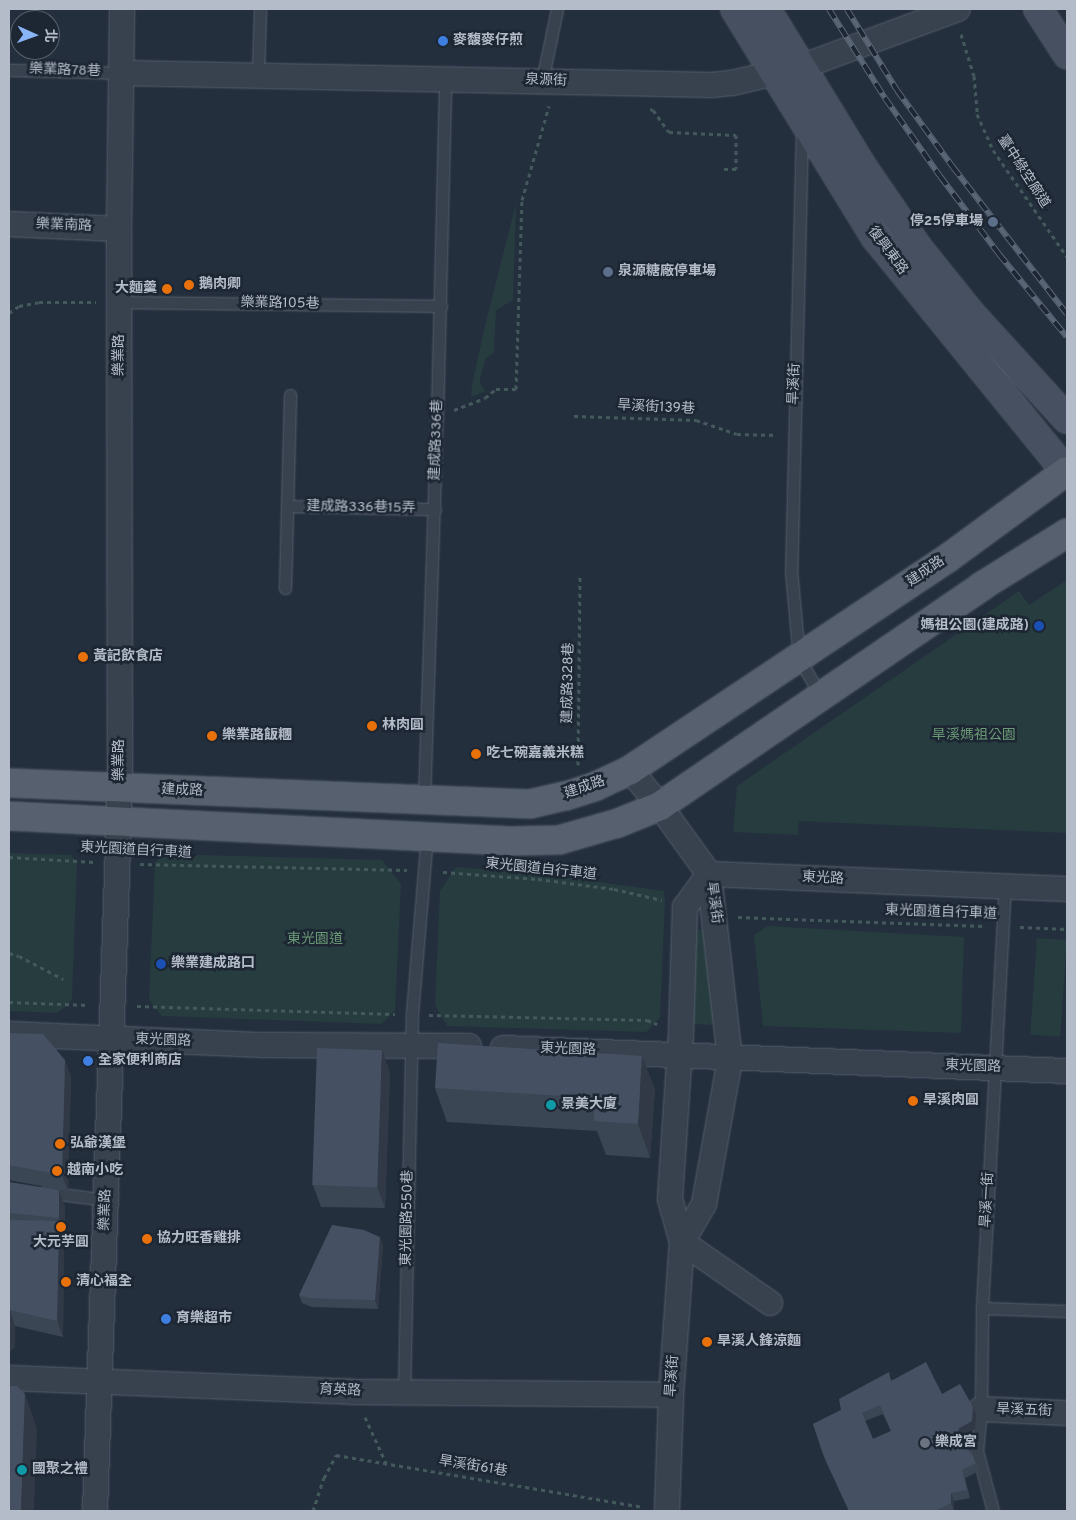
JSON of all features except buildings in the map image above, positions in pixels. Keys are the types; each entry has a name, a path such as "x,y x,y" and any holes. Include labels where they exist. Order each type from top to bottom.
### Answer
{"main road":[{"name":"建成路","path":"9,784 530,804 578,792 630,770 948,558 1067,472"},
{"path":"9,816 511,841 559,840 618,823 660,806 982,586 1067,533"}],"street":[{"name":"樂業路","path":"95,1511 98,1381 120,789 119,228 122,9"},
{"name":"復興東路","path":"735,9 802,121 876,238 1067,472"},
{"name":"復興東路","path":"766,9 863,168 918,248 971,314 1067,419"},
{"name":"泉源街","path":"120,73 258,74 712,85 732,83 772,72 801,67 958,9"},
{"path":"1038,9 1067,54"},
{"name":"樂業南路","path":"9,224 119,228"},
{"path":"630,770 660,806 709,874"},
{"name":"東光路","path":"709,874 1067,889"},
{"name":"旱溪街","path":"667,1511 671,1395 682,1242 670,1199 680,1044 685,907 709,874"},
{"name":"旱溪街","path":"682,1242 704,1204 730,1059 716,916 709,874"},
{"name":"東光園路","path":"9,1034 112,1040 264,1044 680,1044 730,1059 1067,1071"},
{"path":"682,1242 770,1303"},
{"name":"育英路","path":"9,1378 354,1392 671,1395"},
{"name":"旱溪五街","path":"981,1409 1067,1413"}],"lane":[{"path":"258,74 260,9"},
{"path":"542,81 557,9"},
{"name":"旱溪街","path":"801,67 802,121 792,570 799,658 820,695"},
{"name":"樂業路78巷","path":"9,70 120,73"},
{"name":"建成路336巷","path":"424,800 435,509 445,79"},
{"name":"樂業路105巷","path":"120,302 440,306"},
{"name":"建成路336巷15弄","path":"285,588 290,395"},
{"name":"建成路336巷15弄","path":"287,506 435,509"},
{"name":"東光園路550巷","path":"404,1393 412,1014 423,870 428,836"},
{"name":"旱溪一街","path":"993,1511 977,1451 981,1409 982,1308 1005,887"},
{"path":"28,1190 106,1200"},
{"path":"982,1308 1067,1311"}],"path":[{"name":"臺中綠空廊道","path":"961,34 974,76 977,114 993,150 1067,257"},
{"path":"472,403 485,398 496,389 516,389 522,200 549,106 558,107"},
{"path":"644,109 653,110 669,132 736,135 736,169 722,169"},
{"path":"9,313 19,306 39,302 120,302"},
{"name":"旱溪街139巷","path":"574,416 696,420 737,434 794,435"},
{"name":"建成路328巷","path":"578,792 580,574"},
{"name":"東光園道自行車道","path":"9,857 117,864 423,870 538,879 614,889 665,900 685,907"},
{"name":"東光園道自行車道","path":"716,916 1067,929"},
{"path":"9,952 63,979"},
{"path":"9,1002 647,1020 680,1044"},
{"path":"354,1392 387,1464"},
{"name":"旱溪街61巷","path":"313,1511 324,1478 336,1455 667,1511"}],"green space":[{"path":"516,204 513,300 496,310 494,352 486,358 480,378 480,384 486,391 471,397 487,317"},
{"name":"旱溪媽祖公園","path":"1067,580 1067,833 799,821 798,835 733,832 737,786 1019,591 1029,605"},
{"path":"9,853 71,855 77,862 72,998 69,1004 57,1013 9,1011"},
{"name":"東光園道","path":"165,854 382,860 401,884 395,1010 382,1024 162,1016 149,1000 155,862"},
{"path":"456,867 540,874 664,891 660,1018 646,1032 447,1026 435,1005 440,891"},
{"path":"767,926 964,937 961,1033 763,1026 754,935"},
{"path":"694,930 703,930 715,1017 712,1025 694,1024 691,1017"},
{"path":"1037,938 1067,940 1060,1037 1030,1035"}],"railway":[{"path":"829,9 885,98 940,176 999,254 1067,337"},
{"path":"847,9 897,90 953,167 1067,314"}],"place":[{"name":"麥馥麥仔煎","path":"443,41"},
{"name":"停25停車場","path":"993,222"},
{"name":"泉源糖廠停車場","path":"608,272"},
{"name":"鵝肉卿","path":"189,285"},
{"name":"大麵羹","path":"167,289"},
{"name":"媽祖公園(建成路)","path":"1039,626"},
{"name":"黃記飲食店","path":"83,657"},
{"name":"林肉圓","path":"372,726"},
{"name":"樂業路飯糰","path":"212,736"},
{"name":"吃七碗嘉義米糕","path":"476,754"},
{"name":"樂業建成路口","path":"161,964"},
{"name":"全家便利商店","path":"88,1061"},
{"name":"旱溪肉圓","path":"913,1101"},
{"name":"景美大廈","path":"551,1105"},
{"name":"弘爺漢堡","path":"60,1144"},
{"name":"越南小吃","path":"57,1171"},
{"name":"大元芋圓","path":"61,1227"},
{"name":"協力旺香雞排","path":"147,1239"},
{"name":"清心福全","path":"66,1282"},
{"name":"育樂超市","path":"166,1319"},
{"name":"旱溪人鋒涼麵","path":"707,1342"},
{"name":"樂成宮","path":"925,1443"},
{"name":"國聚之禮","path":"22,1470"}]}
